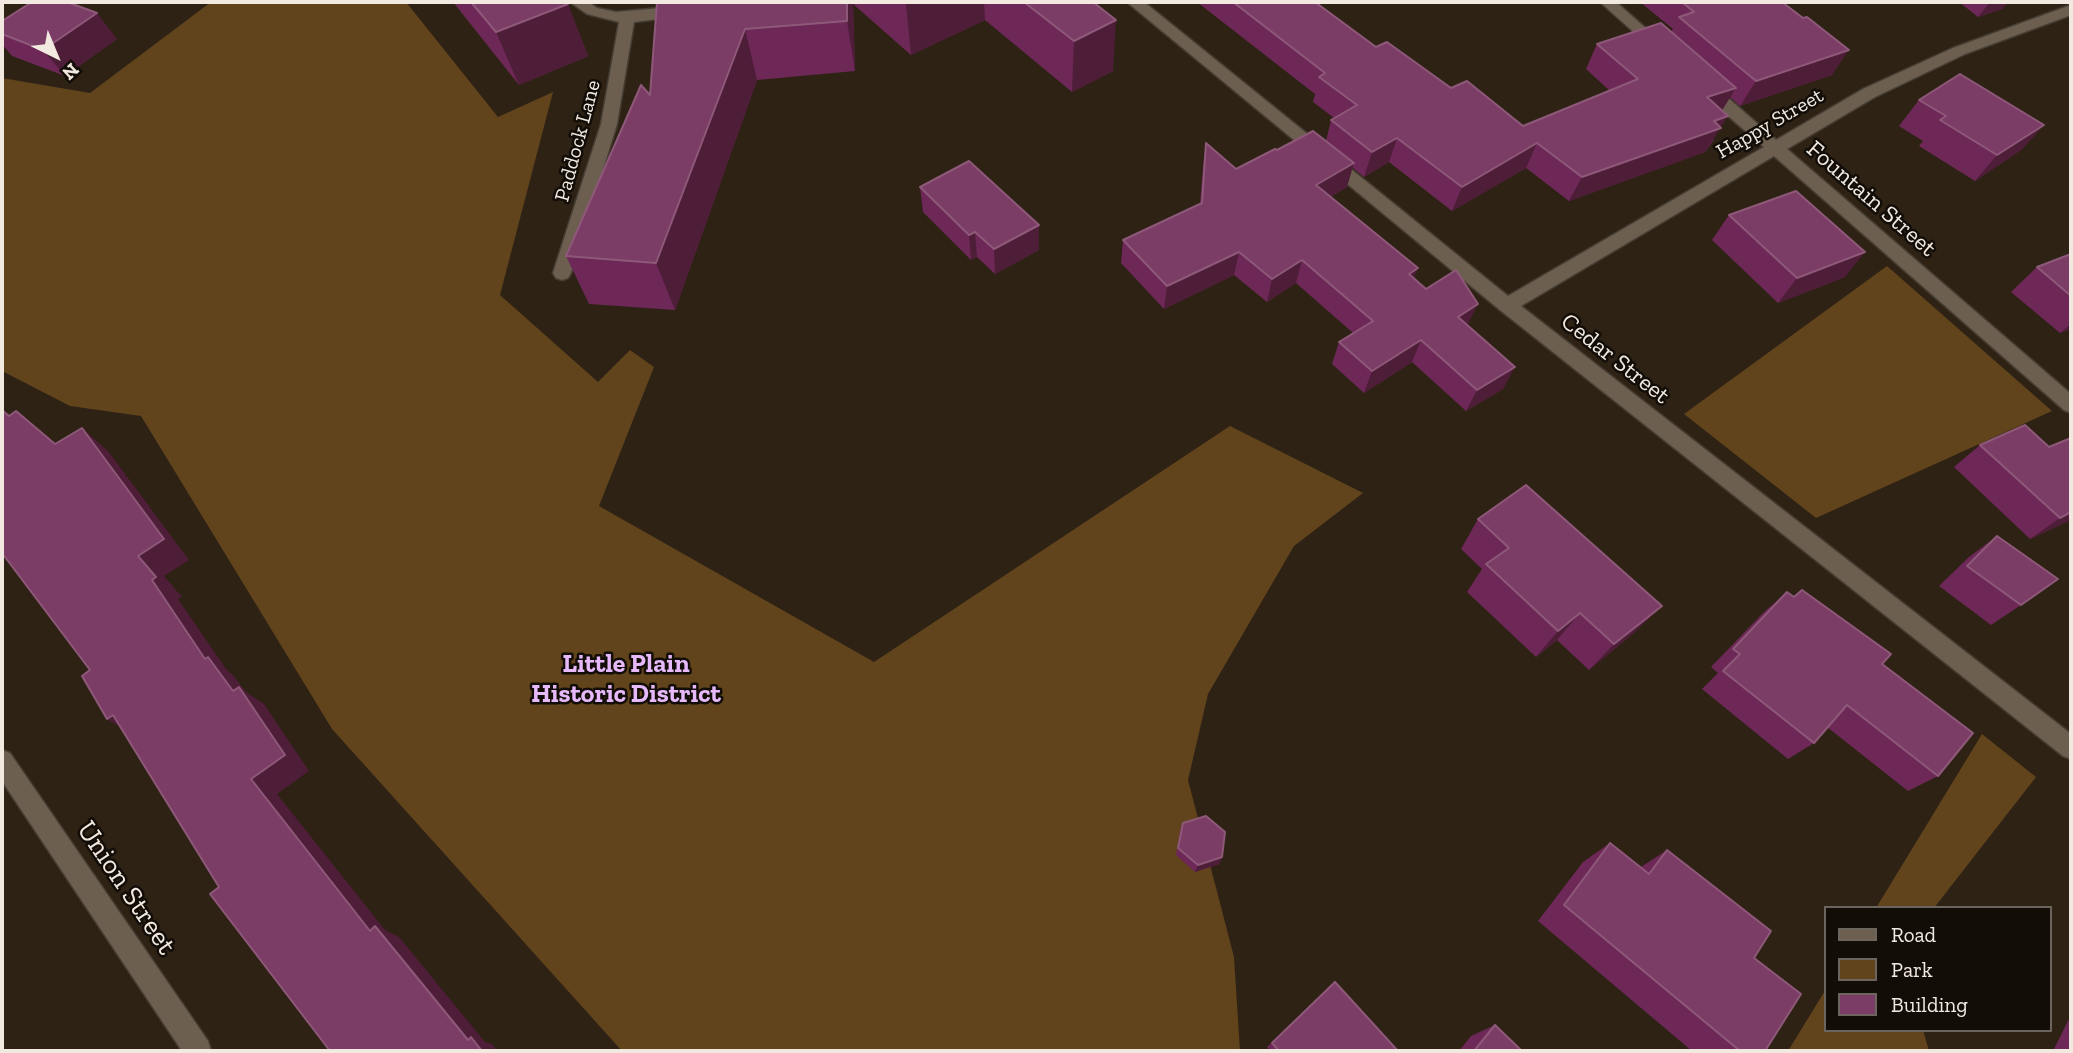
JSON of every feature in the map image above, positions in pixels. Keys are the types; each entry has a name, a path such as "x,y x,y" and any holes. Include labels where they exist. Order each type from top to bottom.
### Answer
{"street":[{"path":"578,2 592,11 627,17 705,8"},
{"name":"Cedar Street","path":"1135,2 1507,305 2071,748"},
{"path":"1607,2 1670,56"},
{"name":"Happy Street","path":"1507,305 1774,147 1913,71 2071,10"},
{"name":"Paddock Lane","path":"562,273 610,124 627,17"},
{"name":"Fountain Street","path":"1690,74 2071,405"},
{"name":"Union Street","path":"2,761 198,1051"}],"green space":[{"path":"211,2 406,2 498,117 553,92 500,295 598,382 630,350 654,367 599,506 874,662 1230,426 1363,493 1294,546 1208,694 1188,780 1234,957 1240,1051 622,1051 332,729 141,416 70,406 2,371 2,78 90,93"},
{"path":"1887,266 2052,411 1816,518 1684,414"},
{"path":"1982,734 2036,777 1936,906 1877,906"},
{"path":"1825,991 1825,1032 1924,1032 1929,1051 1788,1051"}],"building":[{"path":"32,2 67,2 97,13 43,50 2,34 2,21"},
{"path":"471,2 567,2 568,4 496,32"},
{"path":"657,2 847,2 847,21 745,29 656,263 566,256 641,85 650,95"},
{"path":"1024,2 1093,2 1116,20 1074,41"},
{"path":"1233,2 1315,2 1376,47 1387,42 1451,88 1467,81 1523,126 1638,79 1597,44 1661,23 1736,88 1707,97 1728,116 1714,121 1721,128 1582,177 1537,143 1462,187 1397,138 1372,152 1331,120 1357,105 1319,77 1325,73"},
{"path":"1682,2 1782,2 1803,18 1807,17 1849,50 1756,81 1679,17 1694,12"},
{"path":"1960,74 2044,125 1997,155 1940,120 1946,116 1919,100"},
{"path":"1313,131 1354,163 1316,185 1418,268 1409,274 1426,289 1456,270 1478,304 1458,317 1515,367 1477,390 1421,340 1372,371 1339,342 1373,321 1302,260 1272,279 1239,252 1167,286 1123,240 1202,203 1206,143 1236,169"},
{"path":"969,161 1039,225 994,249 975,232 969,235 920,187"},
{"path":"1796,191 1865,252 1797,278 1729,215"},
{"path":"2071,254 2071,296 2037,267"},
{"path":"2,410 9,416 16,411 55,444 82,428 164,539 138,556 156,577 152,580 205,659 208,657 233,691 239,687 285,755 251,779 370,931 375,926 468,1040 471,1037 482,1051 330,1051 210,894 219,887 113,715 107,719 82,676 90,670 2,553"},
{"path":"2025,425 2049,447 2071,438 2071,512 2060,518 1980,445"},
{"path":"1526,485 1662,606 1614,644 1580,613 1558,631 1486,564 1509,548 1478,519"},
{"path":"1997,536 2058,579 2021,605 1967,566"},
{"path":"1802,590 1891,654 1882,664 1973,733 1938,776 1847,705 1814,743 1723,671 1740,654 1733,649 1787,592 1794,597"},
{"path":"1206,816 1225,832 1222,857 1198,865 1178,848 1183,823"},
{"path":"1610,843 1649,874 1667,850 1771,931 1754,958 1801,994 1765,1051 1740,1051 1564,905"},
{"path":"1335,982 1398,1051 1279,1051 1272,1043"},
{"path":"1495,1025 1522,1051 1474,1051"}],"district":[{"name":"Little Plain Historic District","path":"626,680"}]}
